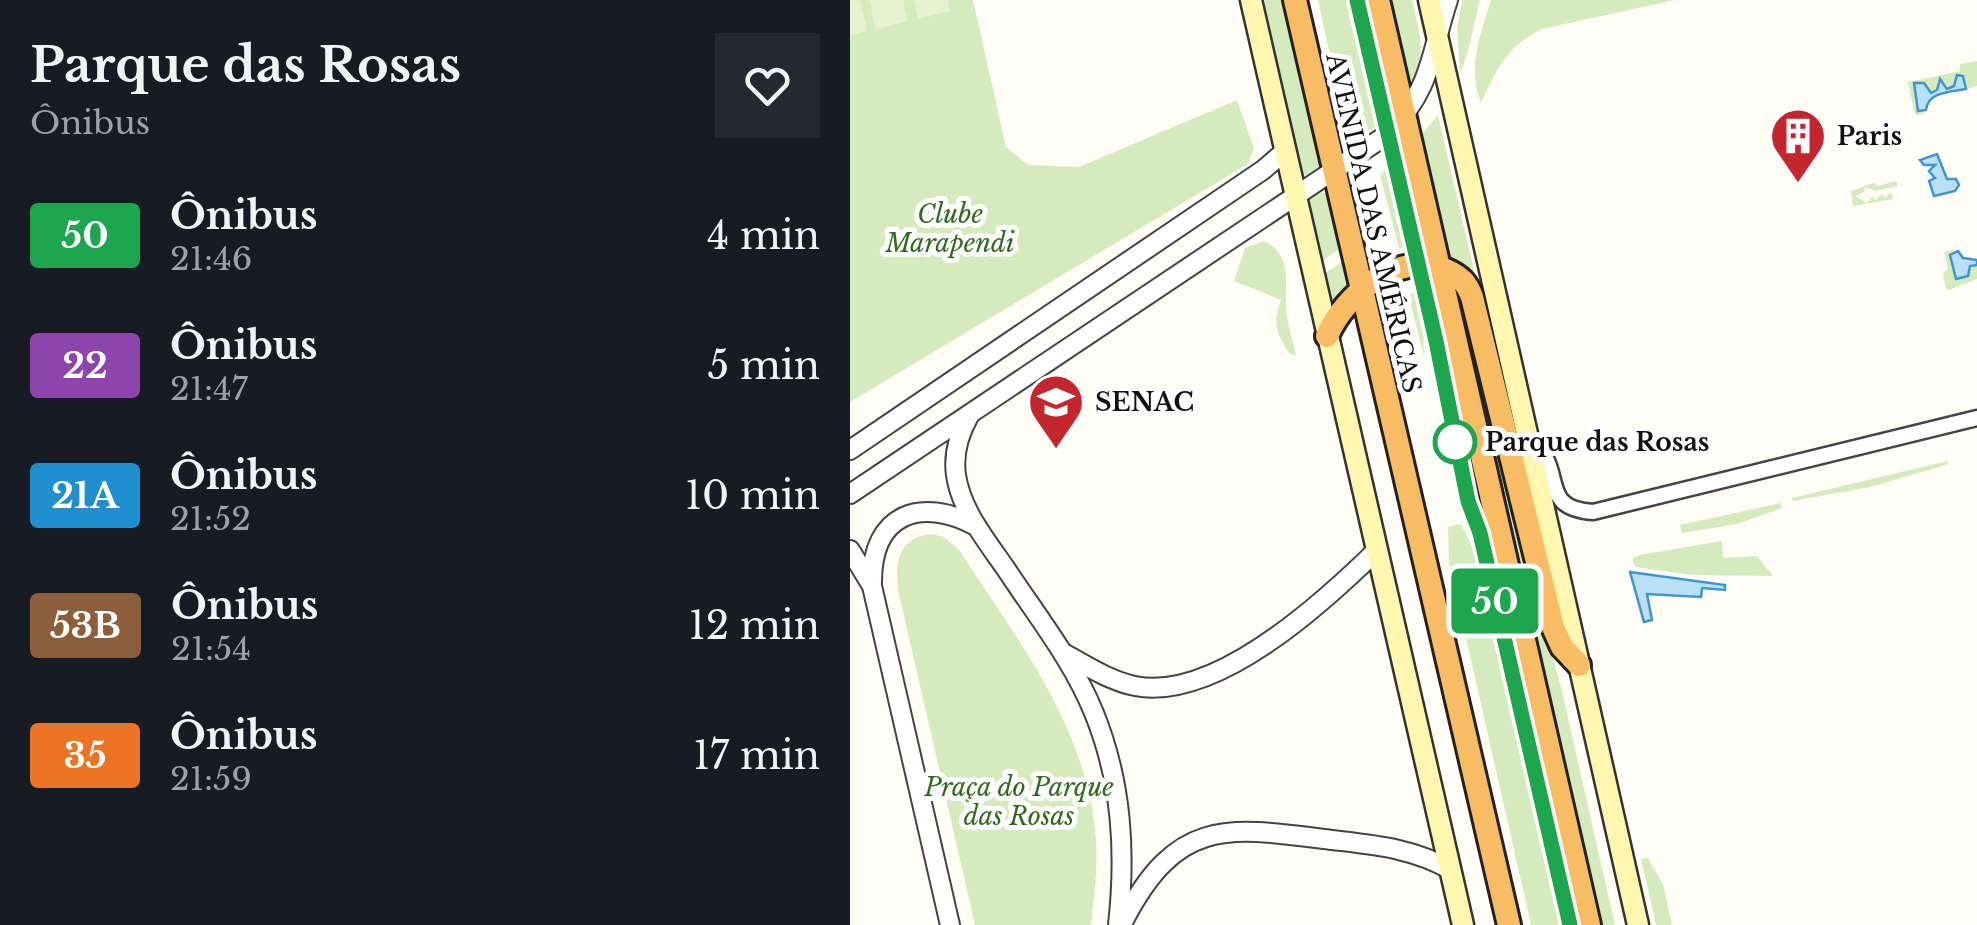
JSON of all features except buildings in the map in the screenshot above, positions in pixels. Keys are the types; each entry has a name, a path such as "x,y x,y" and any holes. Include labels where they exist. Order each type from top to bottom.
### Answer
{"highway":[{"name":"AVENIDA DAS AMÉRICAS","path":"1295,0 1509,925"},
{"name":"AVENIDA DAS AMÉRICAS","path":"1378,0 1589,925"},
{"path":"1327,336 1362,292 1404,266 1418,263 1438,267 1457,275 1468,288 1553,627 1562,647 1579,665"}],"main road":[{"path":"1251,0 1464,925"},
{"path":"1429,0 1638,925"}],"street":[{"path":"850,494 1388,134 1425,84 1448,0"},
{"path":"850,450 1284,152"},
{"path":"992,356 1006,355 1013,361 1015,384"},
{"path":"971,413 955,454 961,496 976,526 1062,652 1093,711 1114,777 1124,860 1120,925"},
{"path":"1528,439 1549,460 1558,498 1572,510 1593,512 1977,418"},
{"path":"872,586 876,546 889,528 908,515 930,510 952,514 976,526"},
{"path":"850,550 872,586 950,925"},
{"path":"1062,652 1112,679 1138,687 1199,681 1231,666 1268,640 1340,586 1377,550"},
{"path":"1120,925 1137,895 1165,860 1193,842 1223,832 1250,830 1393,848 1423,856 1451,870"}],"green space":[{"name":"Clube Marapendi","path":"850,0 973,0 1006,147 1028,165 1079,167 1237,100 1254,148 1248,164 850,402"},
{"path":"850,0 860,0 867,31 850,35"},
{"path":"869,0 903,0 908,21 876,29"},
{"path":"914,0 948,0 950,11 918,19"},
{"path":"1264,0 1283,0 1321,165 1302,177"},
{"path":"1318,0 1348,0 1378,125 1349,144"},
{"path":"1385,0 1412,0 1415,12 1420,59 1406,91"},
{"path":"1462,0 1480,0 1460,72 1457,29"},
{"path":"1491,0 1675,0 1542,29 1530,35 1504,60 1481,103 1475,64"},
{"path":"1977,61 1977,86 1966,89 1963,76 1955,78 1955,86 1950,89 1943,81 1937,82 1937,90 1931,93 1924,82 1918,111 1924,114 1915,115 1908,82 1960,71 1960,64"},
{"path":"1438,115 1476,279 1444,257 1419,138"},
{"path":"1389,167 1408,247 1399,248 1380,175"},
{"path":"1896,181 1898,186 1876,191 1865,187 1864,192 1855,196 1867,203 1872,197 1876,200 1882,194 1885,198 1891,192 1893,199 1853,206 1851,191 1874,183 1878,186"},
{"path":"1328,192 1341,248 1321,262 1306,196"},
{"path":"1264,241 1283,261 1287,318 1296,355 1290,354 1277,328 1281,300 1234,281 1245,248"},
{"path":"1955,249 1951,254 1969,275 1970,266 1977,265 1977,279 1949,290 1943,274 1948,268 1944,252"},
{"path":"1343,261 1351,296 1331,308 1324,274"},
{"path":"1417,288 1423,323 1424,357 1409,297"},
{"path":"1455,292 1464,308 1519,537 1561,687 1615,925 1599,925"},
{"path":"1947,461 1949,464 1870,487 1793,501 1792,498"},
{"path":"1781,503 1782,508 1737,524 1682,533 1680,525"},
{"path":"1461,524 1476,554 1563,925 1531,925 1449,563 1448,527"},
{"name":"Praça do Parque das Rosas","path":"934,534 959,550 1026,652 1065,723 1080,760 1096,840 1091,925 975,925 898,590 897,569 906,545 913,539"},
{"path":"1722,541 1723,558 1757,556 1773,576 1692,575 1636,567 1633,563 1639,555"},
{"path":"1648,858 1663,884 1672,925 1656,925 1641,859"}],"water":[{"path":"1957,75 1963,76 1966,89 1935,96 1926,110 1918,111 1914,83 1924,83 1931,93 1937,90 1940,79 1947,89 1954,86"},
{"path":"1937,154 1947,179 1956,179 1959,185 1955,191 1934,196 1929,181 1935,178 1929,171 1935,165 1924,165 1920,160"},
{"path":"1958,251 1963,258 1977,260 1977,265 1970,266 1968,276 1956,279 1950,255"},
{"path":"1630,572 1725,585 1725,590 1702,588 1701,597 1647,594 1652,620 1644,622"}],"bus line":[{"name":"50","path":"1357,0 1436,341 1468,501 1480,533 1570,925"}],"place":[{"name":"Paris","path":"1798,185"},
{"name":"Parque das Rosas","path":"1455,442"},
{"name":"SENAC","path":"1056,451"}]}
